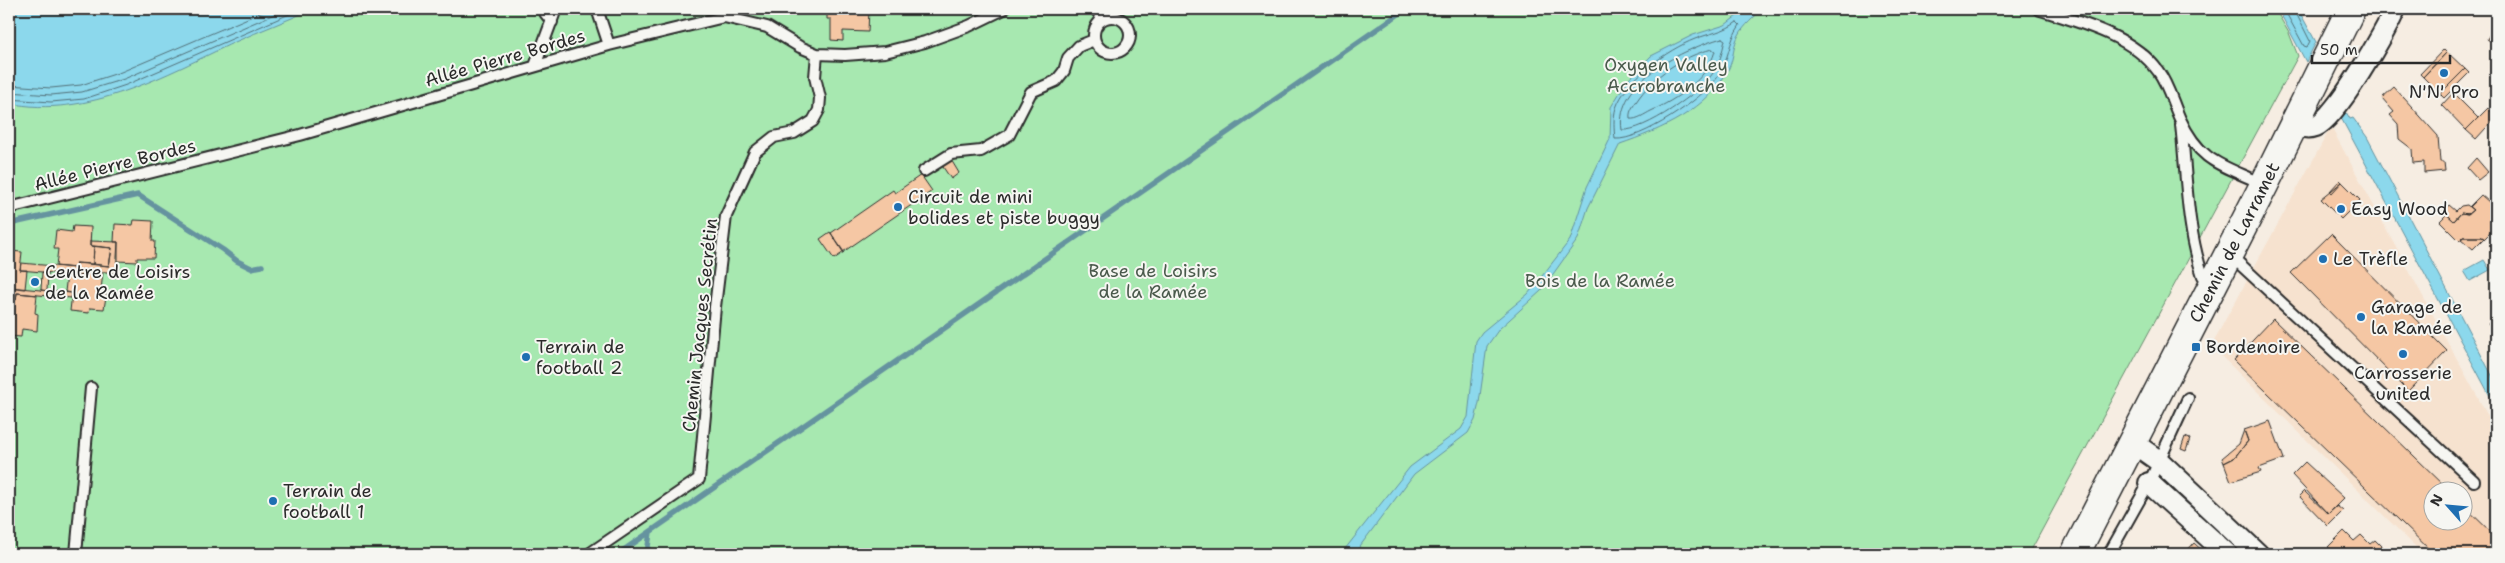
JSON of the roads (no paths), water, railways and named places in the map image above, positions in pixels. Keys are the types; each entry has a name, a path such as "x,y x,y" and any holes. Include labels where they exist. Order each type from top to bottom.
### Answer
{"main road":[{"name":"Chemin de Larramet","path":"2075,554 2264,185 2351,9"}],"street":[{"path":"2294,123 2304,128 2317,126 2330,114 2345,95 2395,9"},
{"path":"2132,442 2159,462 2200,498 2258,554"},
{"path":"2149,483 2227,554"},
{"path":"2184,515 2200,498"}],"lane":[{"path":"542,9 552,22"},
{"path":"534,66 556,9"},
{"path":"597,9 609,45"},
{"name":"Allée Pierre Bordes","path":"9,208 300,135 609,45 724,17 767,27 800,47 817,54 845,55 885,52 925,42 970,26 1004,9"},
{"path":"1096,9 1102,19"},
{"path":"2038,9 2103,32 2145,57 2159,72 2181,122 2195,146 2209,159 2264,185"},
{"path":"1114,16 1124,21 1130,32 1128,42 1121,50 1111,53 1100,49 1094,40 1095,28 1102,19 1114,16"},
{"path":"924,172 951,154 981,151 1009,135 1031,92 1056,81 1064,71 1068,58 1079,46 1094,40"},
{"name":"Chemin Jacques Secrétin","path":"589,554 700,479 715,307 726,216 755,152 774,137 794,133 813,121 819,110 820,98 815,77 817,54"},
{"path":"2181,122 2190,223 2196,254 2203,276 2214,282"},
{"path":"2229,253 2474,480"},
{"path":"76,554 91,388"},
{"path":"2109,554 2149,483 2188,398"}],"water":[{"path":"9,9 312,9 126,91 97,100 68,105 38,107 9,103"},
{"path":"1746,9 1762,9 1741,31 1731,64 1720,82 1697,106 1682,116 1652,132 1620,144 1588,208 1578,239 1541,291 1499,329 1487,346 1479,403 1475,420 1468,433 1414,474 1354,554 1341,554 1410,467 1461,429 1468,417 1476,341 1482,332 1528,294 1570,240 1587,187 1610,139 1611,107 1627,81 1651,56 1693,35 1725,25"},
{"path":"2278,9 2298,9 2316,42 2306,62"},
{"path":"2345,110 2350,119 2353,118 2367,137 2496,383 2496,407 2340,116"},
{"path":"2484,260 2490,270 2470,281 2464,271"}],"waterway":[{"path":"618,554 1406,9"},
{"path":"9,224 138,195 237,261 251,268 262,266"},
{"path":"647,554 650,532"}],"place":[{"name":"N'N' Pro","path":"2444,73"},
{"name":"Circuit de mini bolides et piste buggy","path":"898,207"},
{"name":"Easy Wood","path":"2341,209"},
{"name":"Le Trèfle","path":"2323,259"},
{"name":"Centre de Loisirs de la Ramée","path":"35,282"},
{"name":"Garage de la Ramée","path":"2361,317"},
{"name":"Bordenoire","path":"2196,347"},
{"name":"Carrosserie united","path":"2403,354"},
{"name":"Terrain de football 2","path":"526,357"},
{"name":"Terrain de football 1","path":"273,501"}],"park label":[{"name":"Oxygen Valley Accrobranche","path":"1666,75"},
{"name":"Base de Loisirs de la Ramée","path":"1153,281"},
{"name":"Bois de la Ramée","path":"1600,281"}]}
